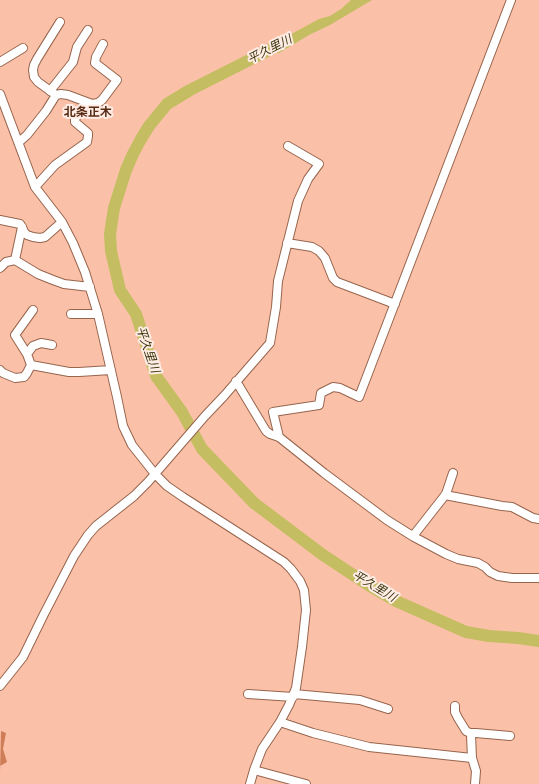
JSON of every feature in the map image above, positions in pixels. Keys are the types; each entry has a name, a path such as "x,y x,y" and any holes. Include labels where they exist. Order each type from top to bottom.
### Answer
{"street":[{"path":"278,437 273,412 319,405 321,393 333,387 340,388 359,397 396,304 511,0"},
{"path":"60,22 37,59 33,70 34,77 38,82 53,93 68,95 92,104 98,103 102,100 116,80 95,62 103,44"},
{"path":"19,142 27,135 46,111 53,93 75,58 77,46 88,30"},
{"path":"0,62 23,48"},
{"path":"0,94 36,187 62,222 78,256 90,287 98,314 120,416 132,445 155,474 167,486 284,562 300,581 304,590 306,610 302,648 293,696 280,722 262,749 250,784"},
{"path":"36,187 55,165 86,142 88,133 75,122 75,119 86,102"},
{"path":"0,686 23,657 74,556 88,535 96,526 134,496 155,474 270,343 276,307 278,281 298,201 308,179 320,164 288,146"},
{"path":"0,220 20,224 27,235 40,238 45,237 62,222"},
{"path":"15,260 22,227"},
{"path":"287,243 312,247 319,251 325,258 333,278 337,282 396,304"},
{"path":"0,268 6,262 15,260 38,274 64,284 90,287"},
{"path":"0,370 3,373 16,378 24,377 27,373 31,365 27,354 15,335 33,310"},
{"path":"71,314 98,314"},
{"path":"27,354 33,346 41,344 52,345"},
{"path":"31,365 69,372 111,370"},
{"path":"236,381 266,431 278,437 388,520 446,554 458,560 478,563 498,576 512,578 539,578"},
{"path":"413,536 445,495 453,473"},
{"path":"445,495 512,507 533,518 539,519"},
{"path":"248,694 360,700 388,709"},
{"path":"455,706 455,712 466,731 470,733 510,736"},
{"path":"280,722 313,733 369,747 472,758"},
{"path":"470,733 472,739 472,758 476,771 475,784"},
{"path":"254,770 306,784"}],"shaded area":[{"path":"1,731 6,733 3,749 7,762 0,766"}],"water":[{"path":"351,0 372,0 279,53 272,52 269,49 273,44 319,19 330,16"}],"waterway":[{"name":"平久里川","path":"283,43 190,90 167,104 149,126 133,154 126,170 114,208 110,234 111,251 120,290 136,314 156,376 182,412 202,449 254,503 323,555 396,601 466,632 539,641"}],"district":[{"name":"北条正木","path":"88,113"}]}
